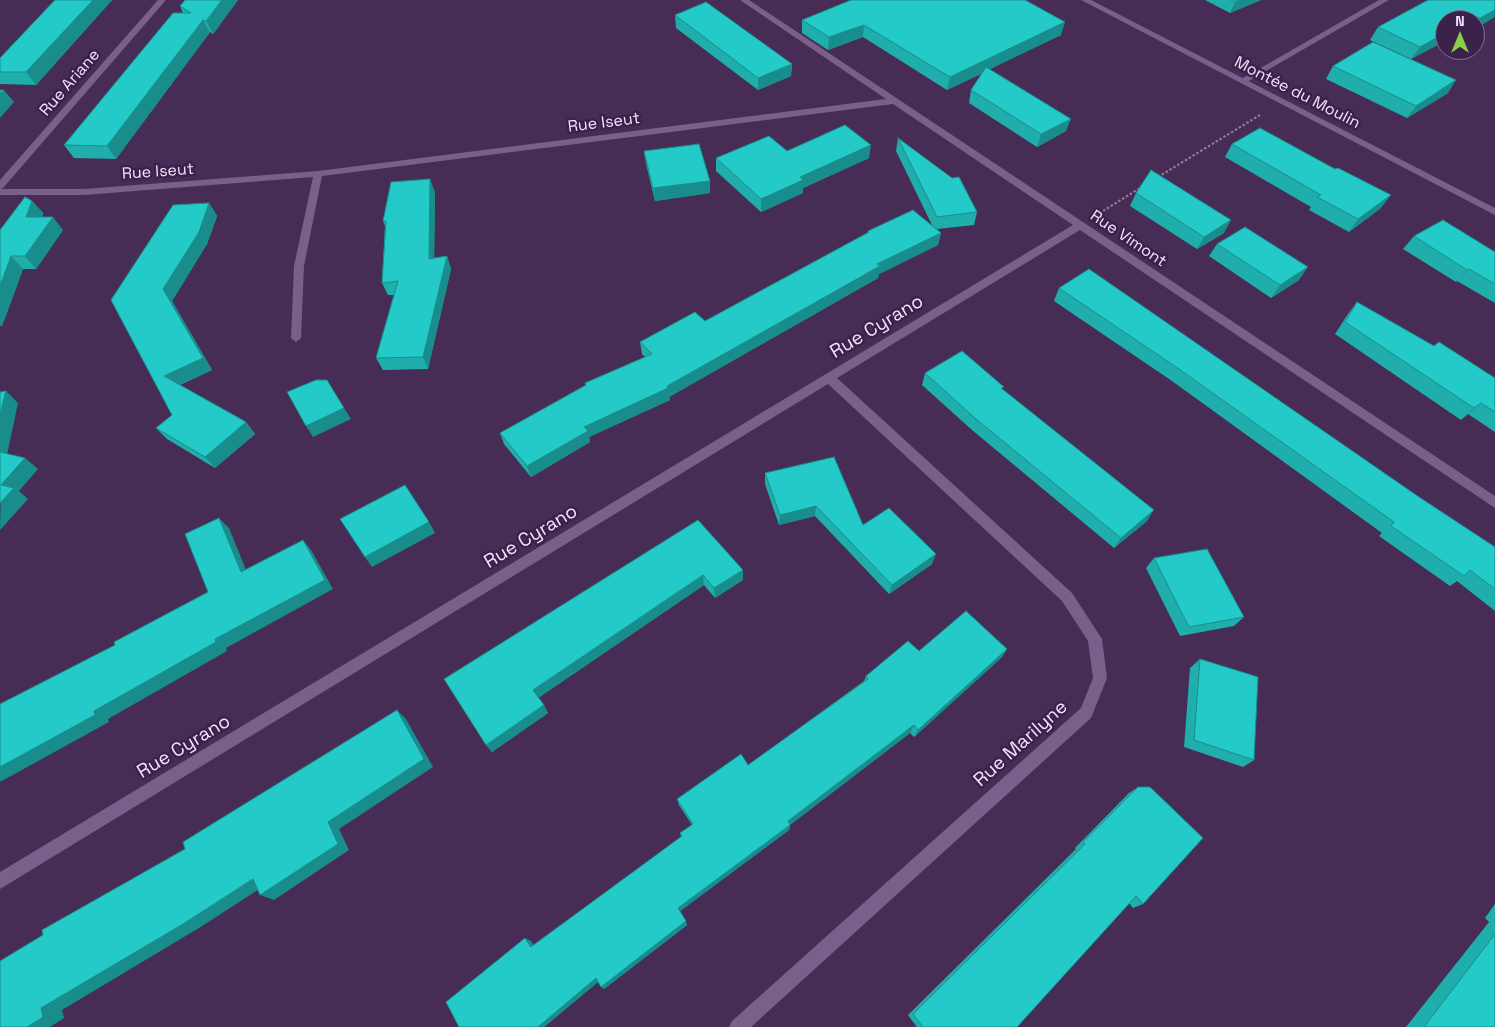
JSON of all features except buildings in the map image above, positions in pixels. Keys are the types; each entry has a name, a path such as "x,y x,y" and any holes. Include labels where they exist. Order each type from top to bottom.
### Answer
{"street":[{"name":"Rue Ariane","path":"0,186 162,0"},
{"name":"Rue Vimont","path":"744,0 1495,503"},
{"name":"Montée du Moulin","path":"1085,0 1495,212"},
{"path":"1242,81 1385,0"},
{"name":"Rue Iseut","path":"0,192 84,192 318,174 893,101"},
{"path":"296,338 299,266 318,174"},
{"name":"Rue Cyrano","path":"0,881 1080,225"},
{"name":"Rue Marilyne","path":"738,1027 1086,713 1100,678 1095,639 1067,597 829,378"}],"path":[{"path":"1154,180 1281,101"},
{"path":"1080,225 1146,185"}]}
